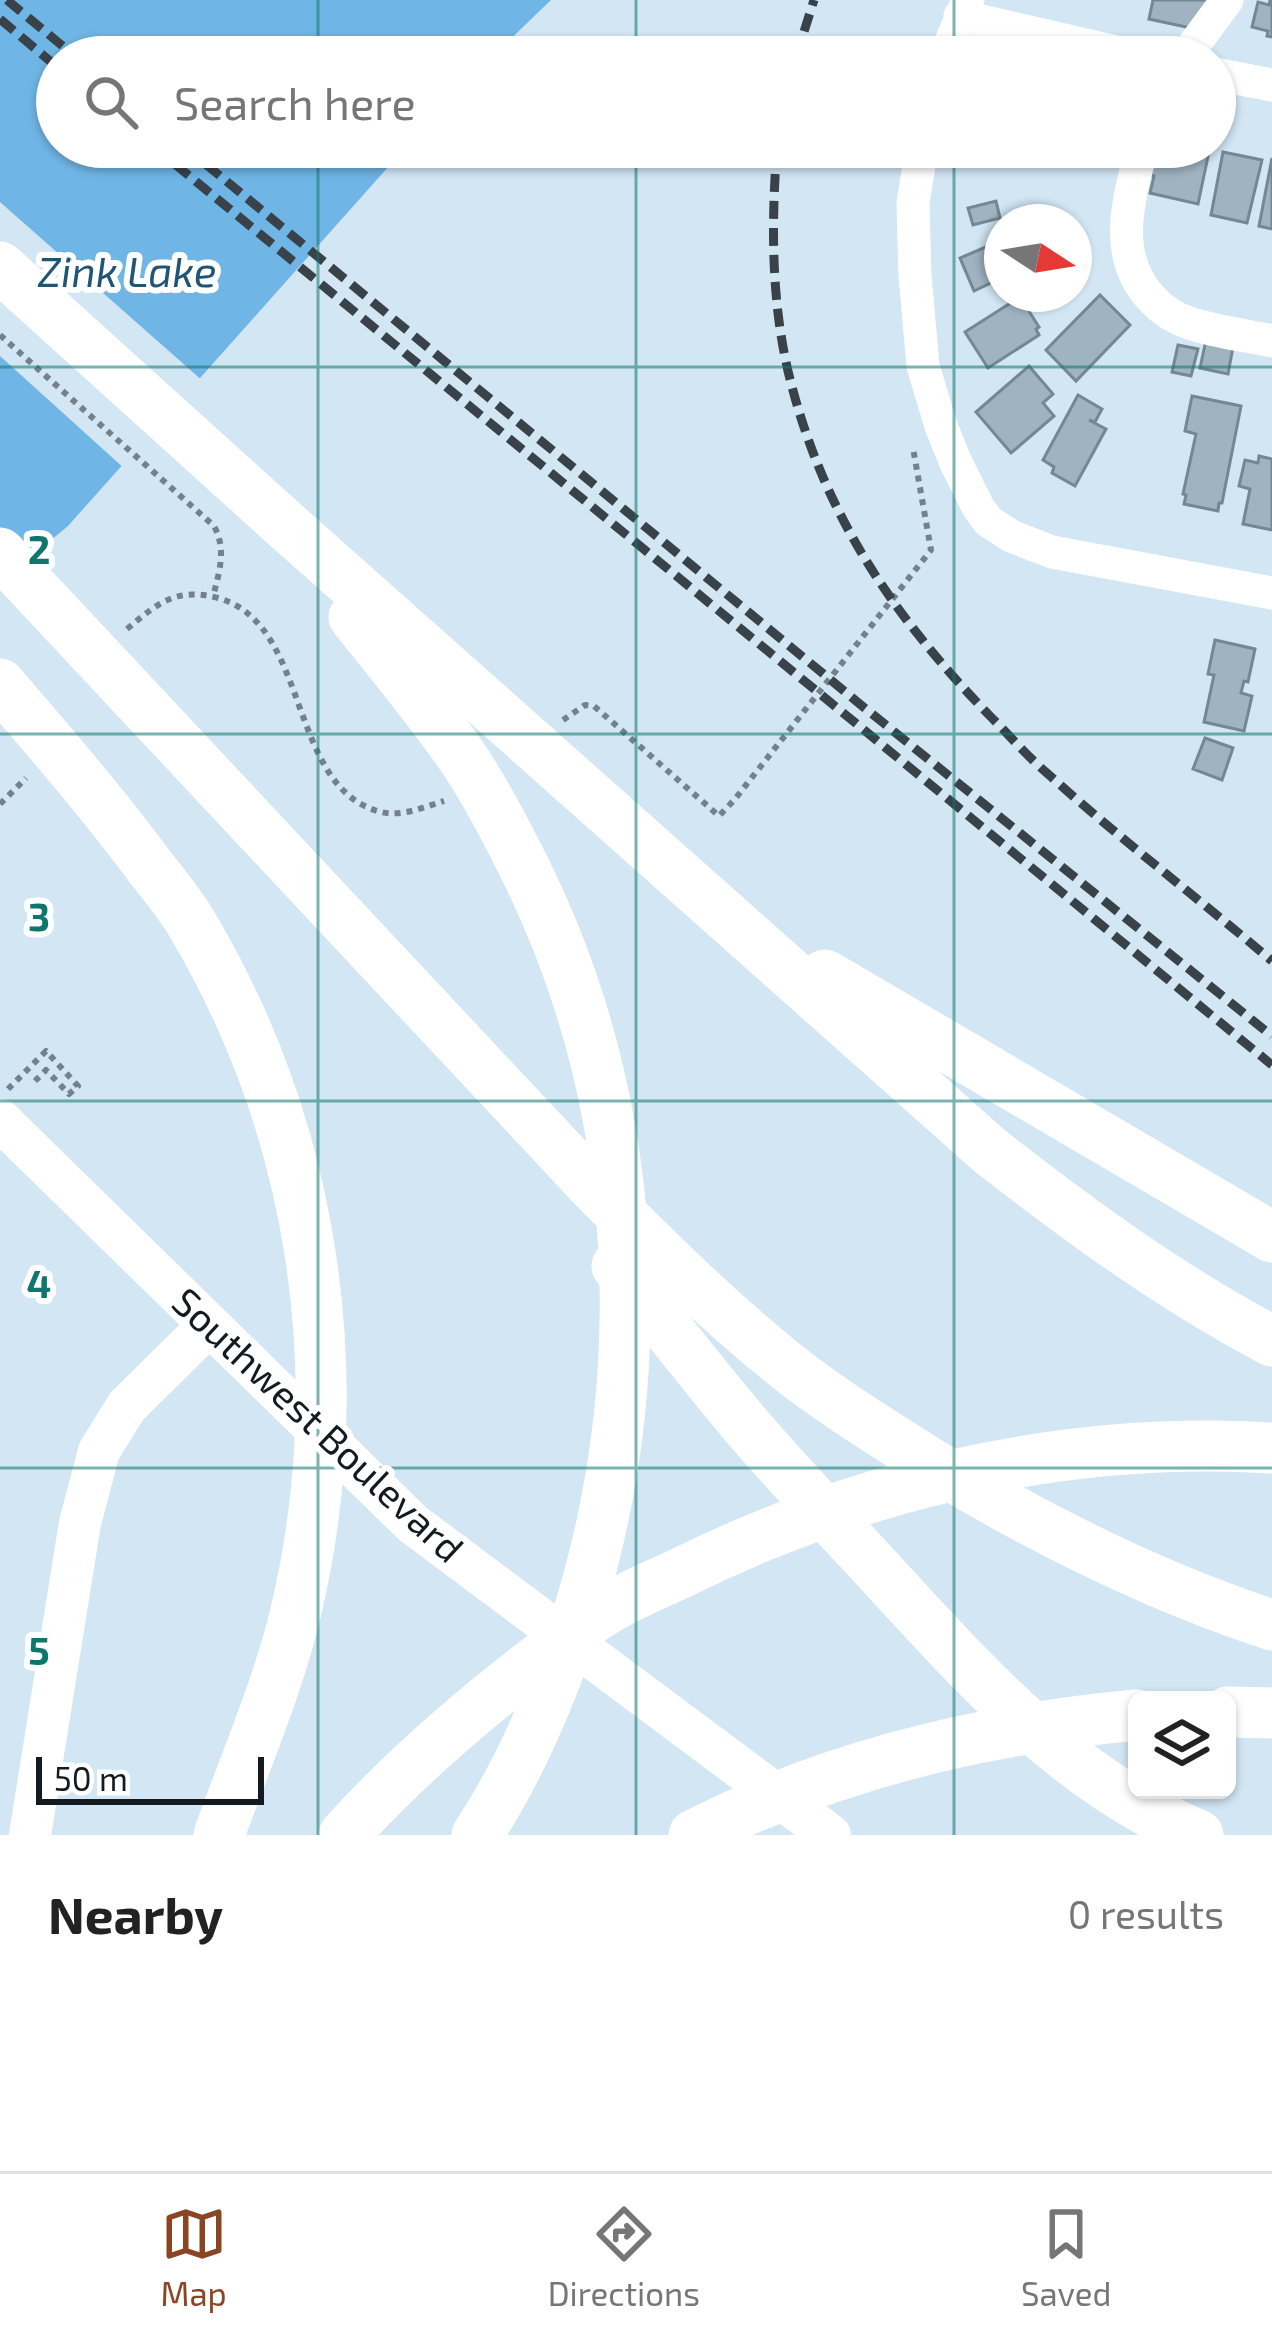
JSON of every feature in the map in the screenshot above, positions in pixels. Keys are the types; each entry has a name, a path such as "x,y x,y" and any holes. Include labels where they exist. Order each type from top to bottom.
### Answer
{"highway":[{"path":"0,268 990,1151 1142,1264 1272,1341"},
{"path":"281,521 464,760 523,865 567,967 602,1084 626,1257 618,1437 597,1545 563,1658 524,1751 482,1828"},
{"path":"0,553 652,1247 787,1366 878,1430 1043,1529 1156,1582 1272,1625"},
{"path":"0,684 121,827 191,922 233,1000 266,1078 293,1162 308,1232 323,1366 318,1481 296,1612 218,1835"},
{"path":"304,878 744,1423 932,1629 1065,1755 1113,1791 1198,1835"},
{"path":"736,924 1272,1237"},
{"path":"344,1835 449,1730 598,1614 788,1524 975,1469 1059,1455 1150,1446 1272,1448"},
{"path":"1236,1712 1272,1713"},
{"path":"694,1835 745,1809 840,1772 922,1748 1052,1724 1128,1716"}],"main road":[{"name":"Southwest Boulevard","path":"0,1120 413,1523 830,1835"},
{"path":"31,1835 80,1523 99,1451 127,1406 208,1326"}],"street":[{"path":"1200,36 1227,0"},
{"path":"953,36 964,8 1063,36"},
{"path":"1236,78 1272,86"},
{"path":"919,168 913,203 923,366 956,463 988,521 1052,552 1272,593"},
{"path":"1137,168 1125,226 1126,248 1138,284 1156,304 1189,323 1272,341"}],"path":[{"path":"0,335 214,526 222,541 213,597"},
{"path":"718,816 931,550 913,447"},
{"path":"0,1097 46,1051 78,1086 69,1094 46,1070 33,1083"}],"water":[{"name":"Zink Lake","path":"0,0 551,0 514,36 36,36 36,168 387,168 68,526 0,582"}],"pier":[{"path":"0,202 204,382 126,470 0,356"}],"building":[{"path":"1153,0 1207,0 1200,30 1149,19"},
{"path":"1270,0 1272,37 1252,27 1258,2 1269,5"},
{"path":"1236,155 1262,160 1247,223 1211,215 1220,168 1236,168"},
{"path":"1272,158 1272,229 1259,226"},
{"path":"1150,168 1206,168 1198,204 1150,193 1154,176 1148,175"},
{"path":"984,204 984,222 973,225 968,208"},
{"path":"984,248 984,286 974,291 960,258"},
{"path":"1100,295 1130,325 1076,381 1046,350 1083,312 1092,312 1092,303"},
{"path":"996,312 1030,312 1039,327 1039,335 988,368 965,332"},
{"path":"1206,340 1233,347 1228,374 1200,368"},
{"path":"1178,345 1198,349 1191,376 1172,372"},
{"path":"1029,366 1053,394 1043,403 1054,416 1011,453 976,412"},
{"path":"1078,395 1102,409 1095,422 1089,420 1106,429 1075,486 1052,473 1054,467 1043,460"},
{"path":"1192,396 1241,406 1218,511 1184,504 1196,434 1185,431"},
{"path":"1259,456 1272,459 1272,530 1243,524 1250,489 1239,486 1245,460 1258,463"},
{"path":"1215,640 1255,649 1241,693 1252,696 1244,731 1204,722 1214,675 1208,674"},
{"path":"1205,738 1233,748 1222,780 1193,769"}],"railway":[{"path":"7,0 51,36"},
{"path":"803,36 814,0"},
{"path":"0,19 36,49"},
{"path":"180,168 1272,1065"},
{"path":"210,168 861,705 1272,1036"},
{"path":"776,168 774,266 784,354 823,478 868,563 923,641 1033,760 1272,961"}]}
